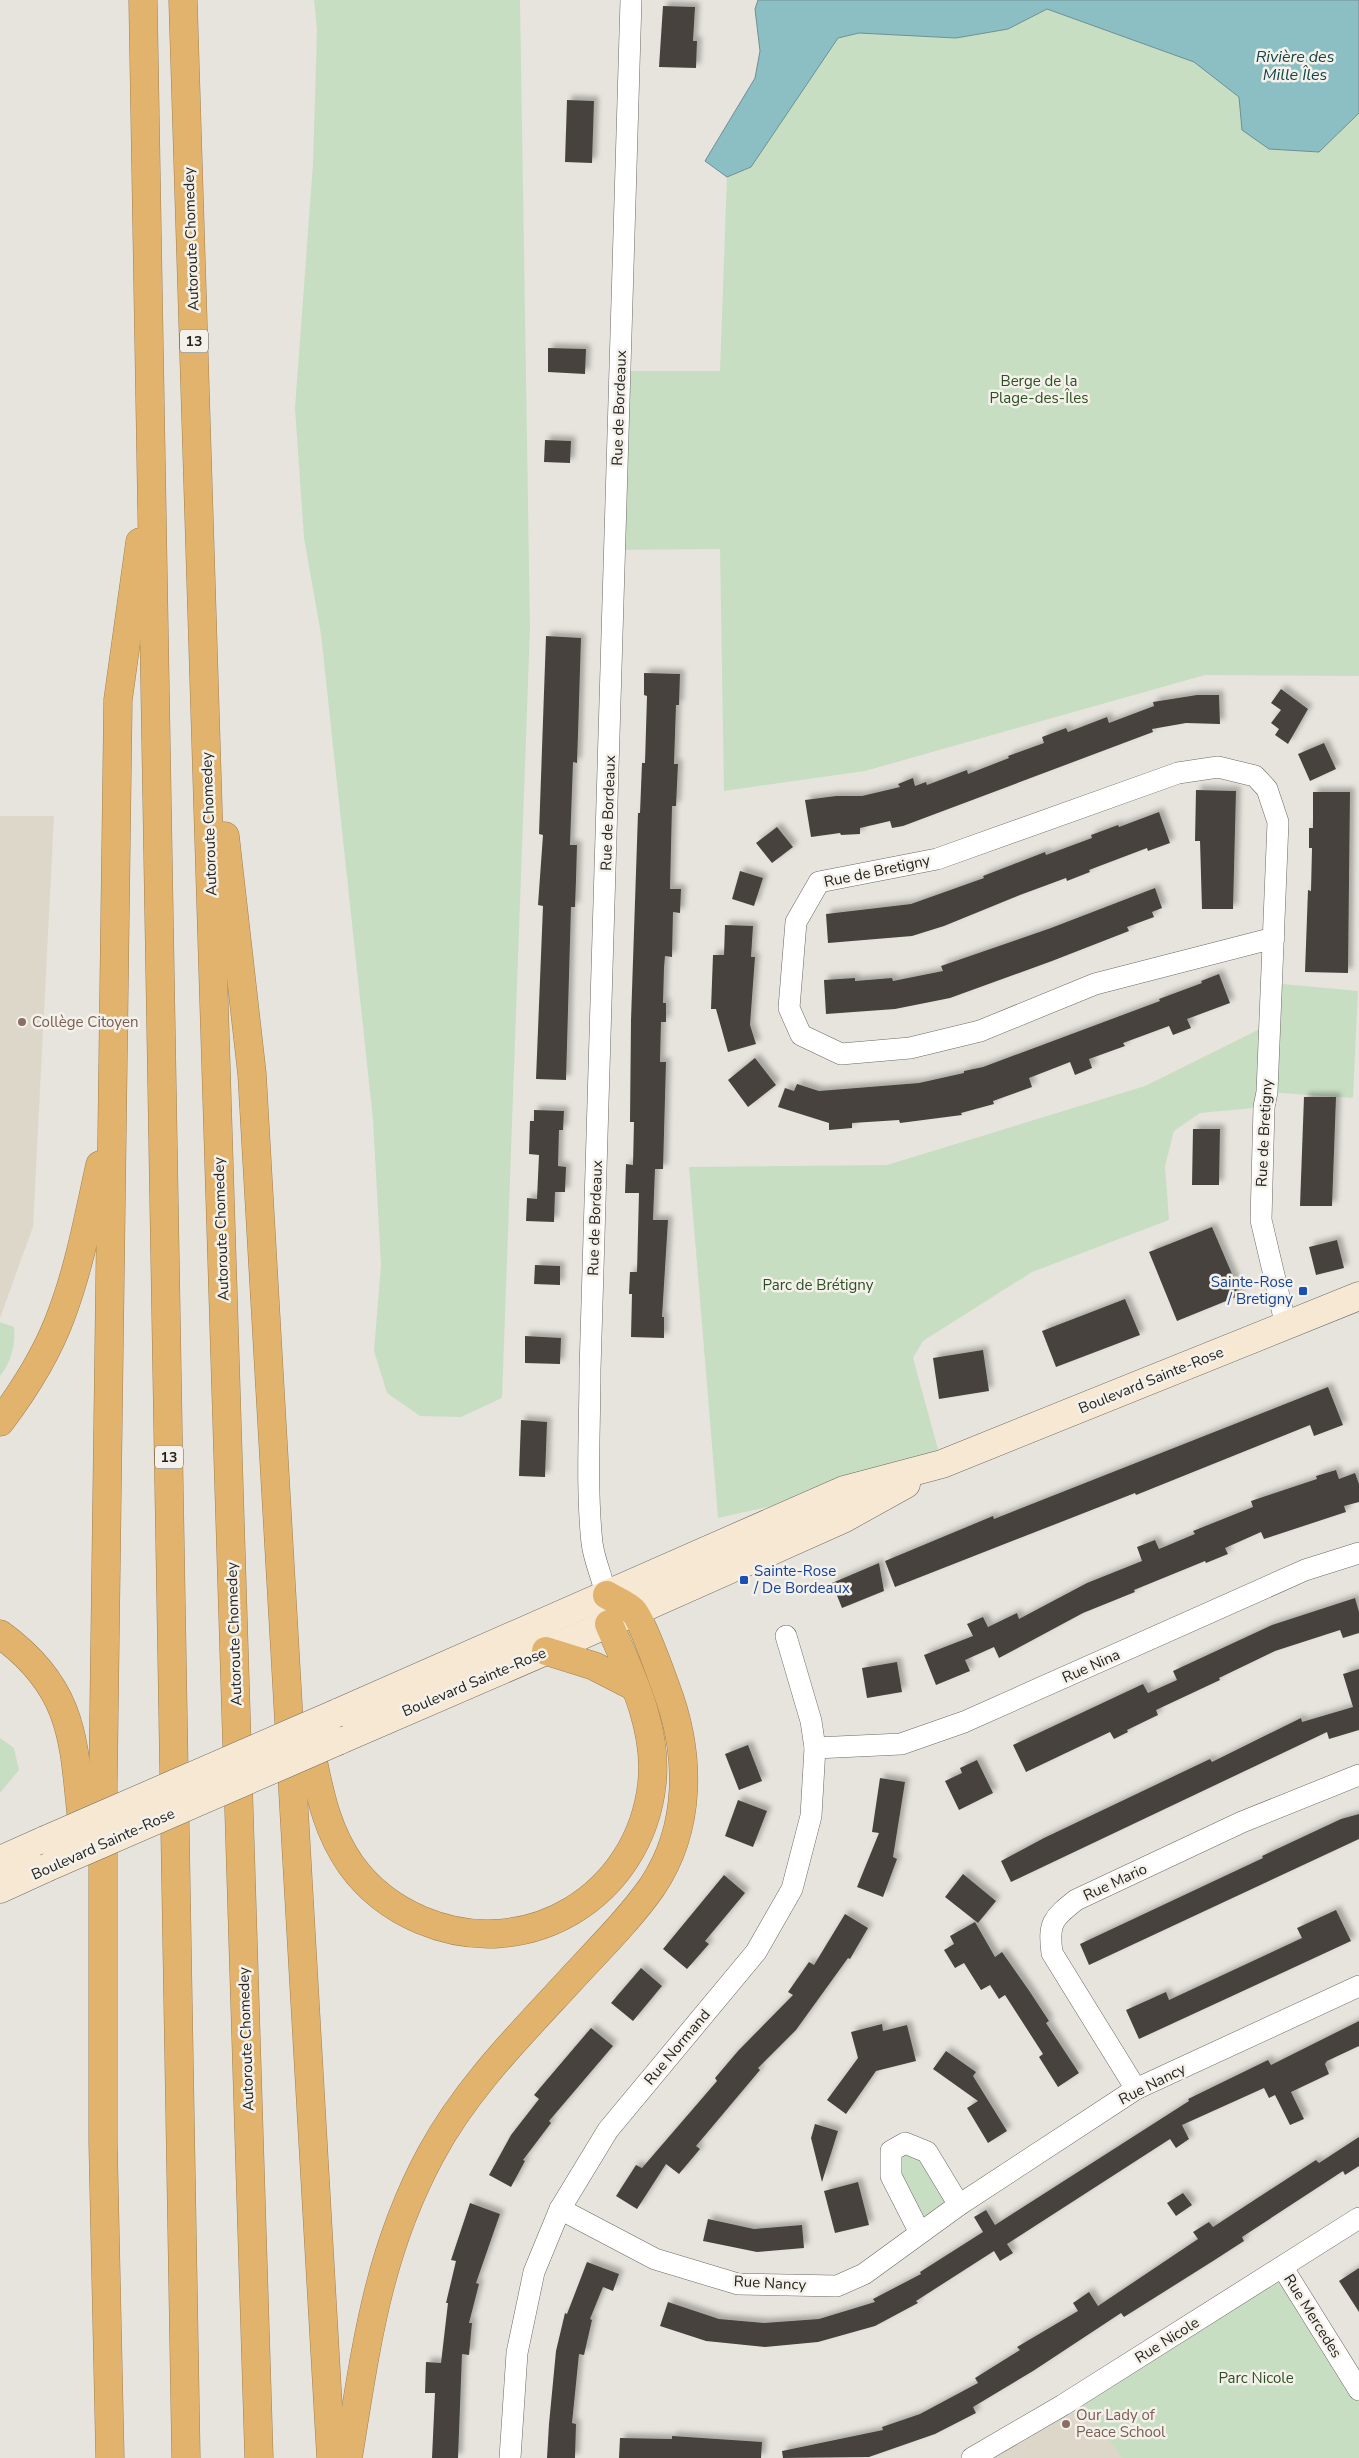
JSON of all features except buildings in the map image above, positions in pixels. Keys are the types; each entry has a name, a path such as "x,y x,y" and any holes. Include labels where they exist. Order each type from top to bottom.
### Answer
{"highway":[{"name":"13","path":"144,0 186,2458"},
{"name":"Autoroute Chomedey","path":"183,0 259,2458"},
{"path":"110,2458 103,2142 103,1976 118,700 152,456"},
{"path":"203,631 252,1074 331,2458"},
{"path":"0,1422 43,1354 62,1314 76,1270 112,1112"},
{"path":"348,2458 373,2308 396,2231 429,2159 462,2105 488,2072 640,1902 653,1885 671,1851 682,1807 684,1780 682,1743 672,1704 635,1612 607,1595"},
{"path":"283,1639 308,1737 319,1794 342,1850 370,1888 397,1908 426,1922 461,1933 478,1935 512,1933 557,1919 584,1904 623,1863 643,1826 652,1781 649,1734 635,1687 608,1624"},
{"path":"0,1634 38,1669 50,1684 67,1716 75,1754 79,1803 103,1976"},
{"path":"546,1651 594,1666 635,1687"}],"street":[{"name":"Rue de Bordeaux","path":"608,1624 607,1595 594,1557 590,1523 590,1370 631,0"},
{"name":"Rue de Bretigny","path":"1274,938 1095,984 980,1032 910,1048 841,1054 801,1034 789,1008 796,922 819,882 937,859 1178,772 1218,767 1255,776 1267,788 1278,822 1274,938 1264,1107 1261,1220 1286,1326"},
{"name":"Boulevard Sainte-Rose","path":"0,1860 844,1490 942,1464 1359,1296"},
{"name":"Boulevard Sainte-Rose","path":"0,1888 608,1624 843,1519 942,1464"},
{"name":"Rue Nina","path":"815,1748 901,1744 964,1722 1305,1570 1359,1553"},
{"name":"Rue Normand","path":"510,2458 517,2353 534,2272 560,2209 608,2130 756,1952 792,1889 811,1816 815,1748 811,1721 786,1636"},
{"name":"Rue Mario","path":"1136,2089 1052,1954 1050,1934 1057,1915 1076,1900 1242,1822 1359,1775"},
{"name":"Rue Nancy","path":"560,2209 655,2259 738,2284 837,2286 864,2274 959,2205 1136,2089 1359,1986"},
{"path":"920,2233 891,2176 892,2151 905,2143 927,2152 959,2205"},
{"name":"Rue Nicole","path":"972,2458 1026,2428 1283,2268 1359,2218"},
{"name":"Rue Mercedes","path":"1283,2268 1359,2390"}],"shaded area":[{"name":"Collège Citoyen","path":"0,816 54,816 33,1227 0,1318"},
{"name":"Our Lady of Peace School","path":"1078,2396 1123,2458 972,2458"}],"green space":[{"path":"314,0 520,0 530,628 502,1398 461,1417 420,1416 387,1393 374,1351 381,1265 373,1120 321,634 304,538 295,408 313,164 317,30"},
{"name":"Berge de la Plage-des-Îles","path":"1047,9 1195,62 1239,97 1242,130 1319,152 1359,113 1359,676 1205,675 865,771 724,791 720,549 612,550 621,371 720,371 727,177 751,167 838,38 859,33 956,38 1008,29"},
{"name":"Parc de Brétigny","path":"1272,983 1358,991 1353,1098 1267,1092 1264,1107 1200,1113 1174,1131 1165,1166 1169,1220 1032,1272 923,1341 913,1358 942,1464 844,1490 718,1518 689,1167 887,1165 1145,1086 1270,1024"},
{"path":"0,1322 14,1327 14,1333 10,1359 0,1376"},
{"path":"0,1738 14,1748 19,1770 0,1793"},
{"path":"905,2143 959,2205 920,2233 891,2151"},
{"name":"Parc Nicole","path":"1283,2268 1359,2390 1359,2458 1122,2458 1078,2396"}],"water":[{"name":"Rivière des Mille Îles","path":"758,0 1359,0 1359,113 1319,152 1269,149 1242,130 1239,97 1194,62 1047,9 1008,29 956,38 859,33 838,38 751,167 727,177 705,161 755,78 760,51 755,9"}],"place":[{"name":"Collège Citoyen","path":"22,1022"},
{"name":"Sainte-Rose / Bretigny","path":"1303,1291"},
{"name":"Sainte-Rose / De Bordeaux","path":"744,1580"},
{"name":"Our Lady of Peace School","path":"1066,2424"}]}
